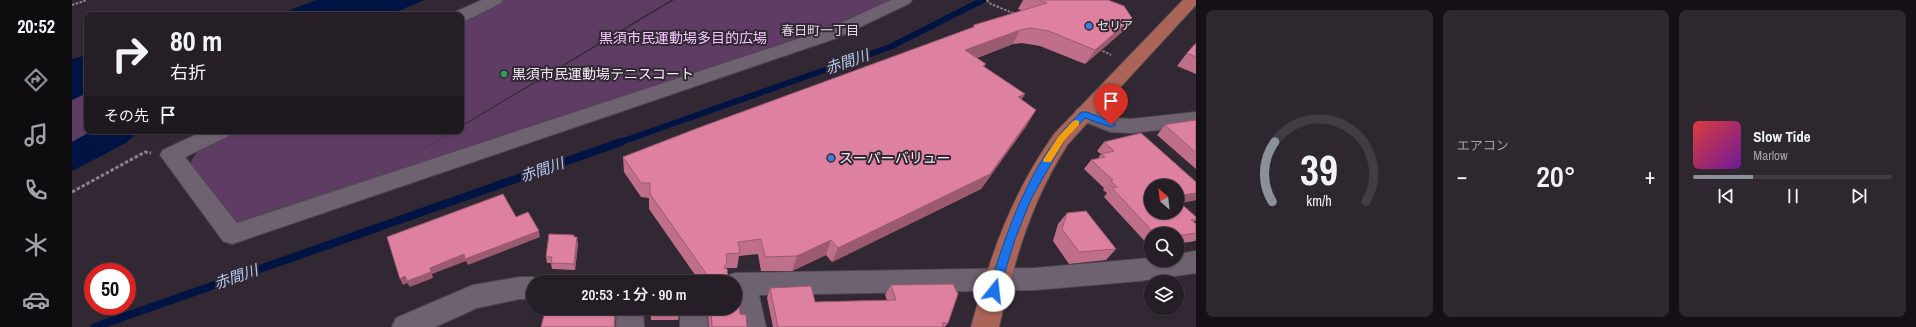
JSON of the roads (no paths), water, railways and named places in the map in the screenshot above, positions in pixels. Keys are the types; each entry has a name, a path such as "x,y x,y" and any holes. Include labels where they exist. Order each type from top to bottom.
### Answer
{"main road":[{"path":"985,327 997,279 1010,239 1026,199 1044,164 1061,139 1192,0"}],"street":[{"path":"464,15 495,0"},
{"path":"216,134 171,155 232,234 831,34 904,0"},
{"path":"1084,114 1111,125 1131,126 1196,119"},
{"path":"1131,126 1149,142"},
{"path":"742,284 1057,277 1139,270 1196,262"},
{"path":"406,327 473,297 526,288"},
{"path":"742,294 752,327"},
{"path":"630,315 630,327"},
{"path":"693,315 694,327"}],"water":[{"path":"316,0 424,0 396,12 286,12"},
{"path":"84,56 84,94 72,100 72,59"},
{"path":"87,134 136,134 126,143 72,171 72,142"}],"waterway":[{"name":"赤間川","path":"618,143 890,47 983,0"},
{"name":"赤間川","path":"95,327 621,142"}],"place":[{"name":"セリア","path":"1089,26"},
{"name":"黒須市民運動場テニスコート","path":"504,74"},
{"name":"スーパーバリュー","path":"831,158"}],"district":[{"name":"春日町一丁目","path":"820,30"}],"park label":[{"name":"黒須市民運動場多目的広場","path":"683,38"}]}
